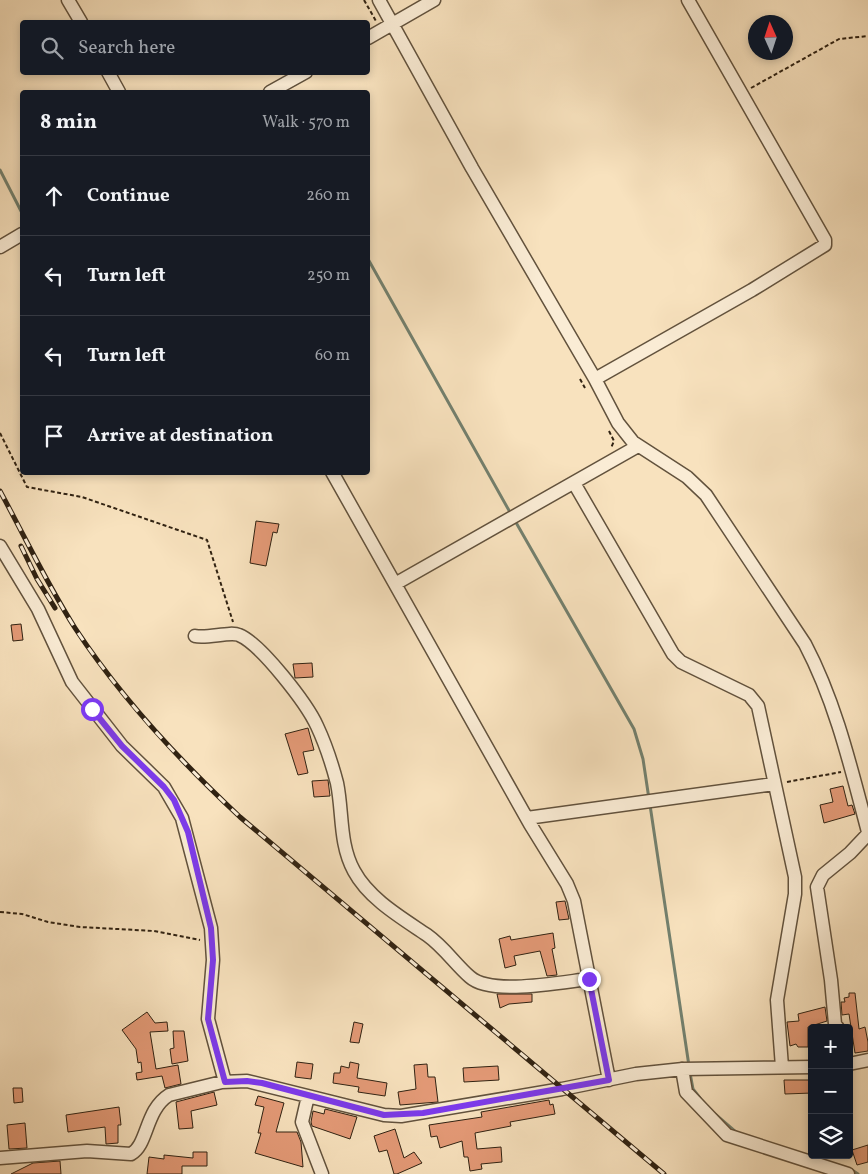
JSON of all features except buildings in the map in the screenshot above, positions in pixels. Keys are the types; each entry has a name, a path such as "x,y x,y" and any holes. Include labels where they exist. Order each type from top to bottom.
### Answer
{"street":[{"path":"68,0 80,20"},
{"path":"379,0 387,27 472,168 595,379 618,423 638,446 688,477 706,495 726,523 813,660 826,690 852,769 868,833 850,853 823,875 817,887 831,980 835,1024"},
{"path":"370,37 434,0"},
{"path":"595,379 760,285 825,245 825,240 688,0"},
{"path":"110,75 118,90"},
{"path":"274,90 301,75"},
{"path":"0,247 20,235"},
{"path":"395,584 638,446"},
{"path":"334,475 527,818 567,884 574,901 609,1080"},
{"path":"574,482 673,654 681,662 749,695 756,702 795,880 794,903 777,1000 782,1067"},
{"path":"0,546 38,608 72,682 102,723 122,746 158,780 174,800 188,832 208,911 212,942 208,1019 225,1082"},
{"path":"195,636 208,638 236,634 258,649 283,675 316,724 337,783 347,853 355,873 392,911 445,950 470,978 478,982 510,986 589,979"},
{"path":"527,818 774,784"},
{"path":"795,880 817,887"},
{"path":"853,1063 868,1060"},
{"path":"0,1158 87,1151 133,1153 138,1148 153,1110 163,1098 225,1082 253,1082 384,1115 400,1116 682,1069 808,1067"},
{"path":"682,1069 686,1092 727,1135 848,1174"},
{"path":"308,1096 302,1122 322,1174"}],"path":[{"path":"364,0 387,27"},
{"path":"740,94 839,39 868,36"},
{"path":"578,374 587,390"},
{"path":"607,428 614,441 607,452"},
{"path":"0,433 20,473"},
{"path":"21,475 27,487 82,497 207,540 236,634"},
{"path":"774,784 852,769"},
{"path":"0,912 22,914 48,922 80,927 154,931 212,942"}],"waterway":[{"path":"0,170 20,209"},
{"path":"370,263 511,514"},
{"path":"514,519 634,729 643,759 649,799"},
{"path":"650,805 689,1066"},
{"path":"690,1073 693,1089 700,1098"},
{"path":"715,1114 737,1133"},
{"path":"852,1170 858,1174"}],"railway":[{"path":"0,491 75,628 131,704 173,751 240,817 664,1174"},
{"path":"21,546 37,579 55,608"}],"route":[{"path":"92,709 122,746 164,787 174,800 188,832 211,928 213,960 208,1019 225,1075 225,1082 247,1081 262,1083 384,1115 400,1116 609,1080 589,979"}]}
